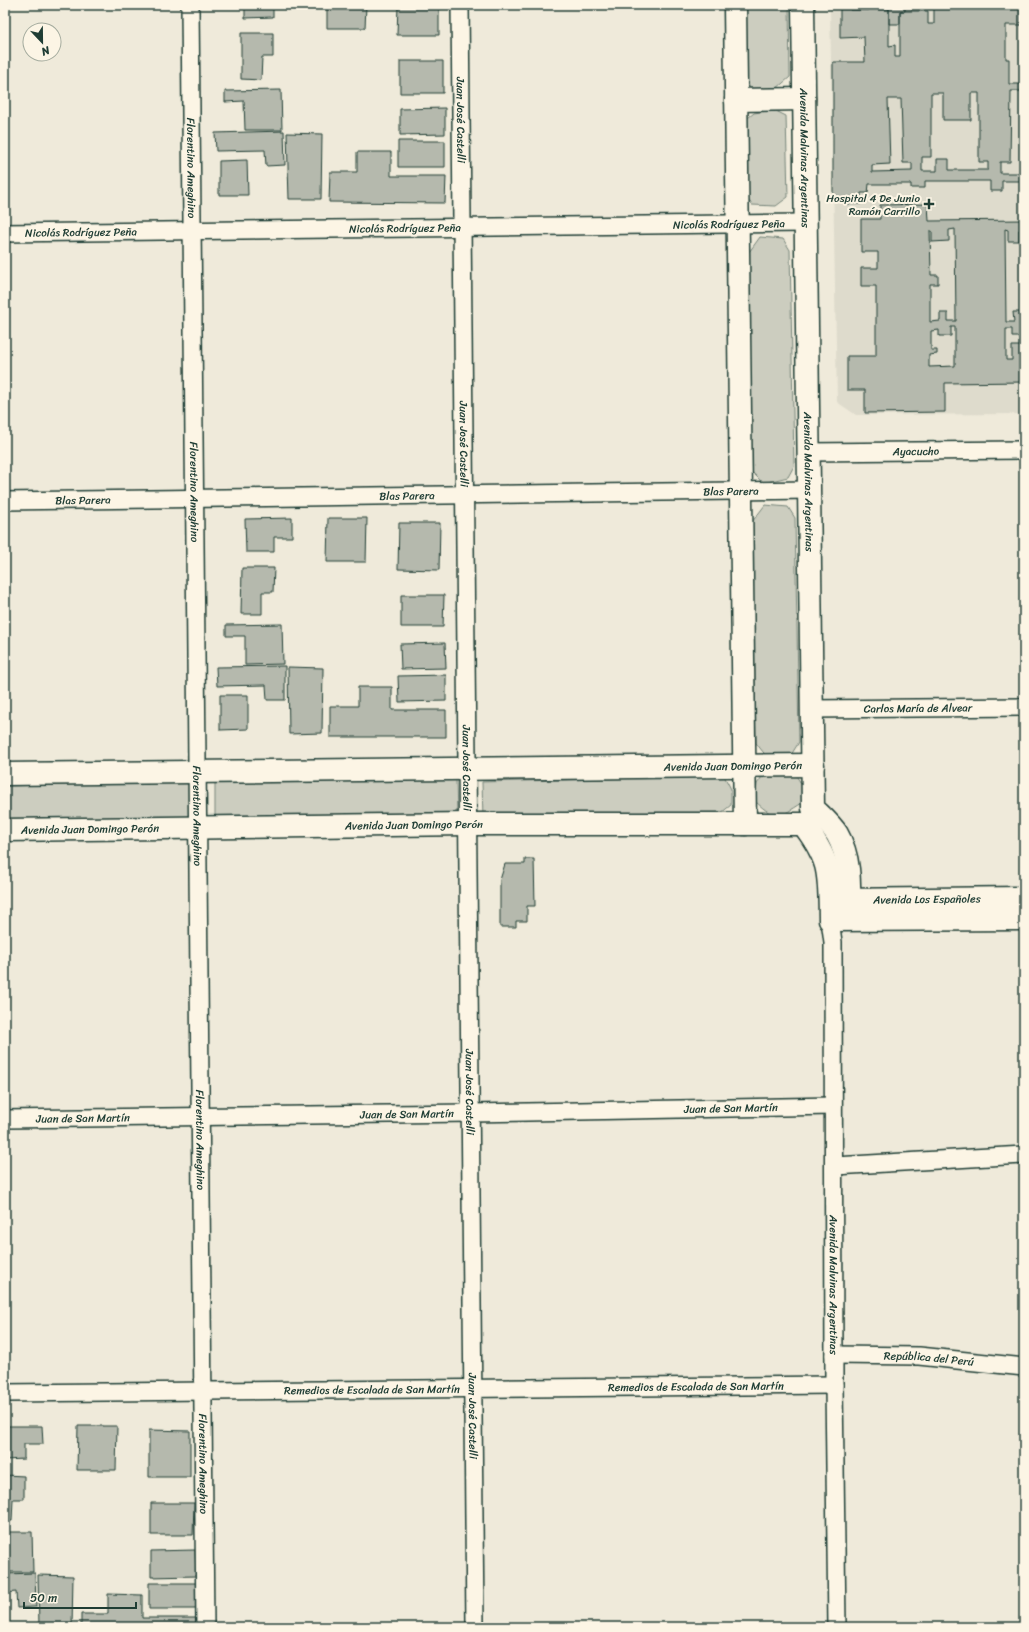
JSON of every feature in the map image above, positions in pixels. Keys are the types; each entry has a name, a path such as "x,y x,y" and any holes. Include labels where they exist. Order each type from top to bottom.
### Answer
{"main road":[{"path":"735,5 745,824"},
{"name":"Avenida Malvinas Argentinas","path":"803,5 813,765 808,816 816,841 824,857 839,910"},
{"path":"736,100 804,99"},
{"name":"Avenida Juan Domingo Perón","path":"5,774 813,765"},
{"name":"Avenida Juan Domingo Perón","path":"5,830 468,824 745,824 808,816"},
{"name":"Avenida Los Españoles","path":"839,910 1024,898"},
{"name":"Avenida Los Españoles","path":"839,910 1024,919"}],"street":[{"name":"Florentino Ameghino","path":"190,5 206,1627"},
{"name":"Juan José Castelli","path":"460,5 475,1627"},
{"name":"Nicolás Rodríguez Peña","path":"5,233 806,223"},
{"name":"Ayacucho","path":"809,452 1024,450"},
{"name":"Blas Parera","path":"5,501 809,490"},
{"name":"Carlos María de Alvear","path":"812,709 1024,707"},
{"name":"Avenida Malvinas Argentinas","path":"837,1627 834,1385 835,1166 833,1106 833,942 839,910"},
{"name":"Juan de San Martín","path":"5,1119 471,1114 833,1106"},
{"path":"835,1166 1024,1155"},
{"name":"República del Perú","path":"834,1355 919,1356 1024,1367"},
{"name":"Remedios de Escalada de San Martín","path":"5,1393 834,1385"}],"shaded area":[{"path":"742,5 789,5 790,77 776,89 752,91 743,76"},
{"name":"Hospital 4 De Junio Ramón Carrillo","path":"830,5 1024,5 1024,414 856,415 837,402"},
{"path":"774,110 786,116 788,197 776,206 752,205 744,193 743,122 754,113"},
{"path":"760,237 783,239 790,250 794,466 788,477 763,483 750,470 747,255"},
{"path":"765,505 788,507 795,518 799,742 791,755 767,757 756,743 752,522"},
{"path":"764,774 795,774 804,788 802,803 783,814 778,815 768,812 755,801 757,784"},
{"path":"724,776 731,789 731,805 721,813 483,818 482,782"},
{"path":"456,780 457,816 215,820 215,783"},
{"path":"191,782 192,818 5,823 5,786"}],"building":[{"path":"245,5 273,5 273,17 245,18"},
{"path":"327,5 366,5 365,28 327,28"},
{"path":"398,5 439,5 439,35 397,35"},
{"path":"850,5 869,5 869,10 850,10"},
{"path":"889,5 905,5 905,11 900,11 900,24 889,24"},
{"path":"934,5 976,5 976,9 1024,8 1024,25 1006,25 1006,59 1009,59 1009,84 1024,84 1024,91 1011,91 1010,162 1000,162 1000,173 1021,173 1022,98 1024,98 1024,189 1021,189 1021,181 1002,181 1002,191 990,191 990,181 925,181 925,188 911,188 911,184 869,184 868,193 861,193 861,204 844,204 844,198 833,198 833,62 865,62 864,37 840,38 840,9 889,9 889,46 895,45 895,57 900,57 900,11 928,11 928,24 934,24","holes":["931,93 943,93 943,120 971,120 971,93 979,93 979,162 988,162 988,170 949,170 949,159 937,159 937,171 922,171 922,157 931,157","888,99 901,99 903,163 912,163 912,171 872,172 872,165 890,164"]},
{"path":"241,33 273,33 273,57 262,57 261,80 241,79"},
{"path":"400,61 443,61 443,93 400,93"},
{"path":"281,90 282,130 245,130 244,101 225,102 225,91"},
{"path":"445,108 445,134 400,135 400,109"},
{"path":"284,131 285,165 266,166 265,150 216,151 215,133"},
{"path":"287,133 322,134 321,199 289,199"},
{"path":"398,141 445,141 445,167 398,167"},
{"path":"357,152 391,152 391,176 446,176 445,203 329,202 330,172 357,172"},
{"path":"247,160 248,195 219,195 219,161"},
{"path":"928,204 929,221 1024,220 1024,230 1019,230 1019,241 1008,241 1008,230 1005,229 1006,322 1014,322 1013,312 1021,312 1021,322 1024,322 1024,328 1020,328 1020,337 1012,337 1012,329 1006,329 1006,360 1012,360 1012,346 1024,346 1024,382 945,383 945,412 865,413 865,390 847,390 847,356 876,356 876,286 861,286 861,268 878,268 878,252 861,252 861,219 880,219 880,205","holes":["955,229 956,321 948,321 948,313 940,313 940,321 930,322 930,284 938,284 938,275 931,275 930,231 932,231 932,242 949,241 949,230","951,327 955,327 955,366 929,367 929,355 937,354 937,350 931,350 931,331 939,330 939,336 951,336"]},
{"path":"292,518 292,537 274,537 274,552 246,552 245,519"},
{"path":"328,518 367,518 366,562 327,562"},
{"path":"399,523 440,523 439,570 398,569"},
{"path":"242,568 274,568 273,592 262,592 262,614 241,614"},
{"path":"401,595 444,595 443,627 401,627"},
{"path":"282,624 283,664 245,665 245,636 226,636 226,625"},
{"path":"445,643 446,668 401,669 400,644"},
{"path":"285,666 285,700 267,700 266,685 217,686 216,667"},
{"path":"288,667 323,668 322,733 289,734"},
{"path":"446,675 446,701 399,702 398,676"},
{"path":"358,687 392,687 392,710 446,710 446,737 330,737 330,706 358,706"},
{"path":"220,695 248,695 248,729 220,730"},
{"path":"525,859 534,859 535,906 527,906 527,921 516,921 516,927 500,927 500,880 505,864 525,864"},
{"path":"5,1426 42,1426 43,1444 24,1444 24,1459 5,1460"},
{"path":"78,1426 117,1426 116,1470 77,1470"},
{"path":"149,1430 190,1431 190,1477 149,1477"},
{"path":"5,1475 24,1476 24,1499 13,1499 12,1521 5,1521"},
{"path":"151,1503 194,1503 193,1535 151,1535"},
{"path":"5,1532 32,1532 33,1572 5,1572"},
{"path":"195,1550 196,1576 151,1577 151,1551"},
{"path":"35,1573 36,1607 17,1608 16,1592 5,1593 5,1574"},
{"path":"38,1575 73,1576 72,1627 39,1627"},
{"path":"149,1583 196,1583 196,1609 149,1609"},
{"path":"108,1594 142,1595 142,1618 197,1618 197,1627 81,1627 81,1614 108,1614"}],"place":[{"name":"Hospital 4 De Junio Ramón Carrillo","path":"929,204"}]}
